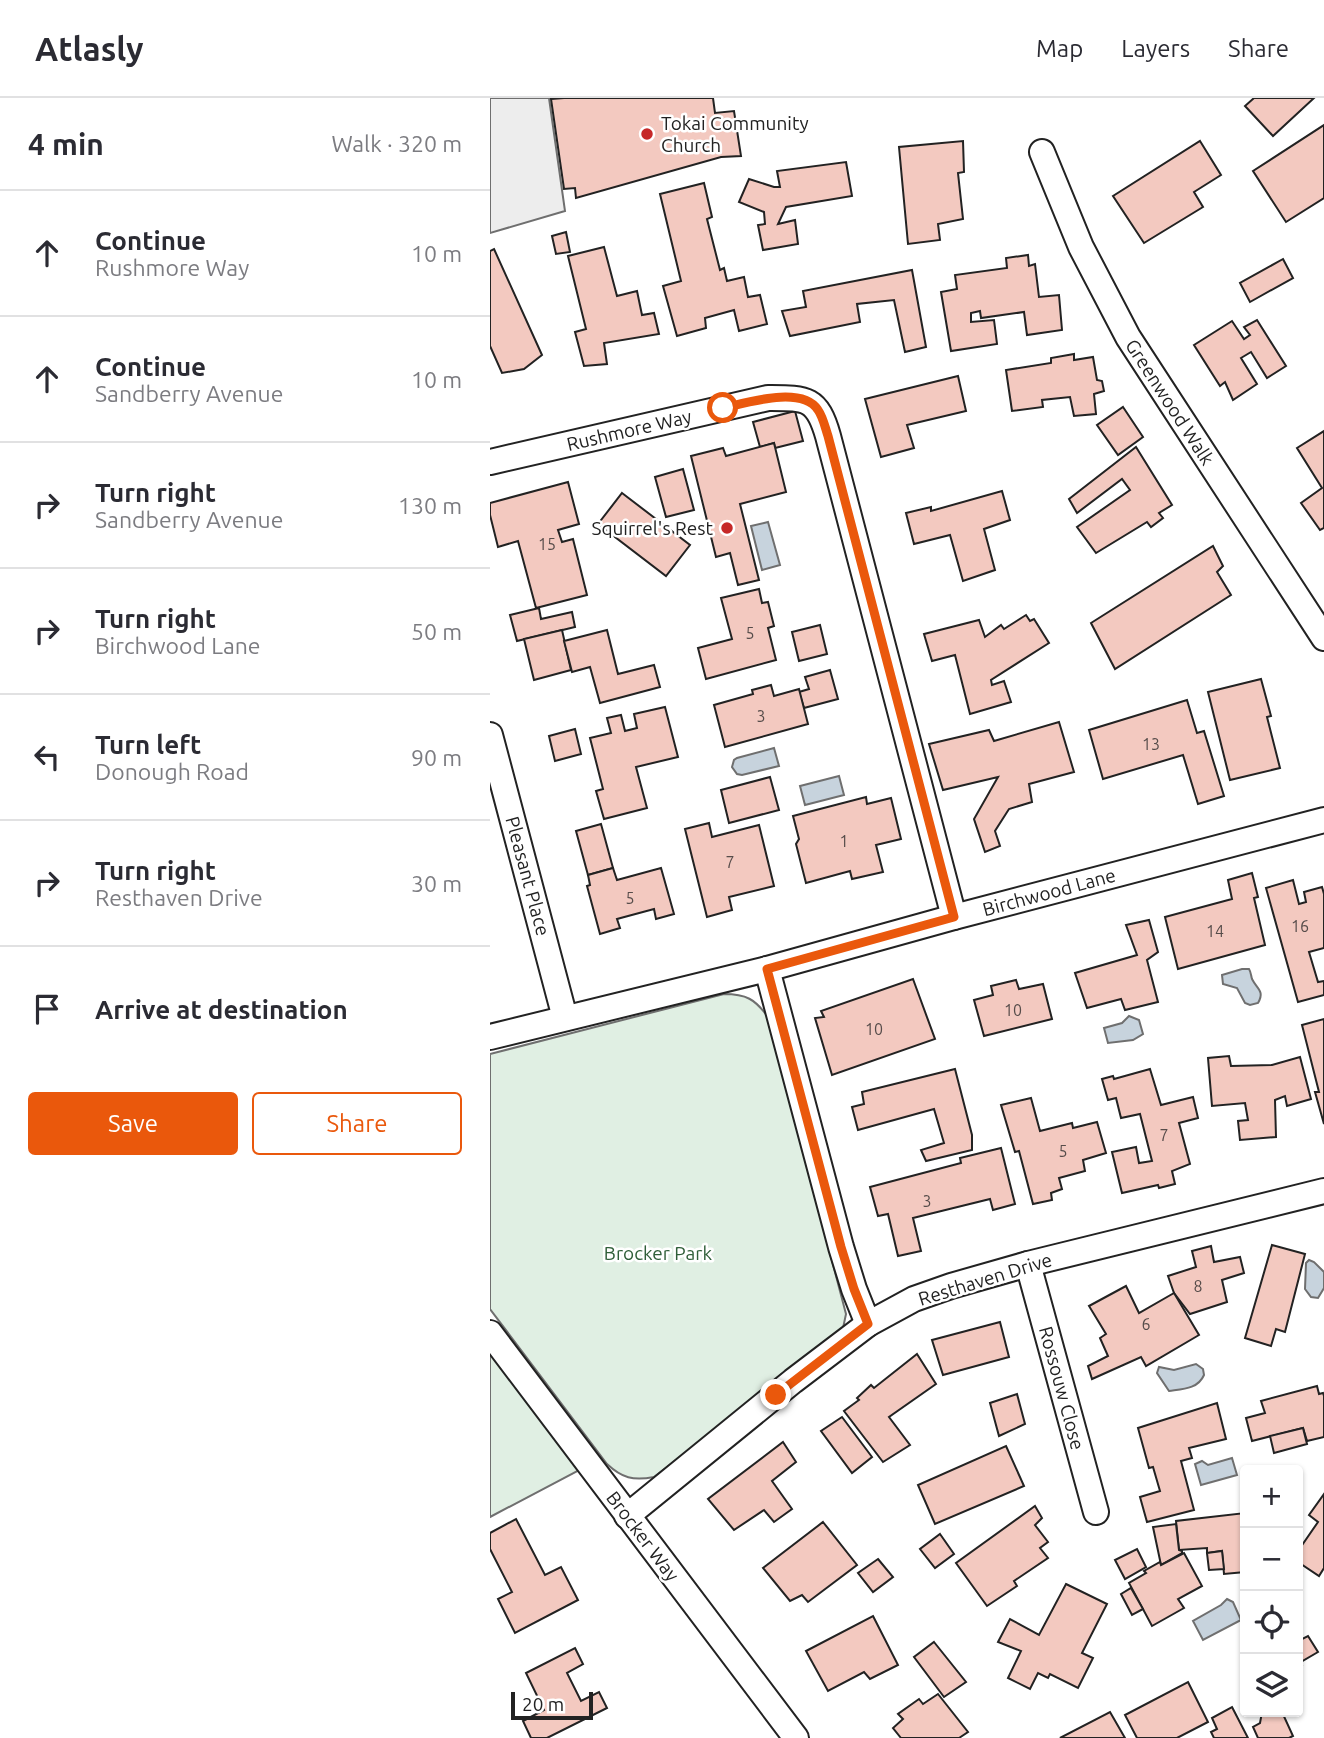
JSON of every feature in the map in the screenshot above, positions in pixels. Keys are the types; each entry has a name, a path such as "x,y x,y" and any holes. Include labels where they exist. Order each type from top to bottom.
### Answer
{"street":[{"name":"Greenwood Walk","path":"1042,152 1081,247 1128,337 1324,638"},
{"name":"Rushmore Way","path":"490,462 768,398 811,402 818,409 824,423 954,917"},
{"name":"Pleasant Place","path":"490,735 565,1018"},
{"name":"Birchwood Lane","path":"490,1037 767,969 1324,820"},
{"path":"767,969 844,1257 868,1324"},
{"name":"Resthaven Drive","path":"627,1516 868,1324 914,1299 1028,1264 1324,1191"},
{"name":"Rossouw Close","path":"1028,1264 1096,1512"},
{"name":"Brocker Way","path":"490,1333 796,1738"}],"green space":[{"name":"Brocker Park","path":"724,994 749,999 768,1017 846,1314 842,1333 654,1477 634,1478 623,1475 607,1464 490,1309 490,1054"},
{"path":"490,1333 589,1465 490,1517"}],"shaded area":[{"path":"490,98 549,98 565,211 490,233"},
{"path":"768,522 780,565 762,570 751,526"},
{"path":"774,748 779,766 742,775 737,774 732,767 737,758"},
{"path":"839,776 844,795 805,805 800,786"},
{"path":"1249,969 1259,990 1261,996 1258,1003 1245,1003 1237,988 1223,984 1222,975"},
{"path":"1129,1016 1139,1020 1143,1034 1133,1040 1108,1043 1104,1028 1122,1023"},
{"path":"1309,1260 1324,1272 1324,1288 1318,1298 1311,1297 1305,1289 1306,1263"},
{"path":"1196,1364 1203,1369 1204,1375 1194,1386 1185,1389 1169,1391 1157,1373 1159,1367 1174,1370"},
{"path":"1232,1458 1237,1475 1201,1485 1195,1464 1202,1461 1208,1465"},
{"path":"1227,1599 1233,1602 1240,1621 1203,1640 1193,1621"}],"building":[{"name":"Tokai Community Church","path":"713,98 715,113 734,111 741,156 721,157 576,198 575,188 564,189 551,99"},
{"path":"1254,98 1314,98 1273,136 1245,106"},
{"path":"1324,125 1324,198 1286,222 1253,171"},
{"path":"963,141 964,172 958,173 963,219 938,224 940,240 908,244 899,147"},
{"path":"1200,141 1221,175 1194,192 1203,207 1144,243 1113,196"},
{"path":"846,162 852,196 786,207 778,224 795,220 798,244 763,250 758,225 765,224 764,212 739,202 749,179 780,187 777,171"},
{"path":"704,183 712,217 707,219 720,270 724,268 727,281 744,277 748,297 760,295 767,324 739,331 734,310 705,318 706,328 677,336 663,286 681,281 660,194"},
{"path":"566,232 570,252 556,254 552,236"},
{"path":"604,247 617,296 637,291 642,315 654,313 659,334 604,343 607,364 584,366 575,332 586,329 568,256"},
{"path":"494,249 542,355 524,369 502,373 490,346 490,251"},
{"path":"1028,255 1029,266 1035,264 1039,297 1059,295 1062,330 1027,335 1024,312 981,318 980,311 971,313 971,322 994,320 997,344 951,351 941,292 957,289 955,275 1007,268 1006,258"},
{"path":"1283,259 1293,278 1250,302 1240,283"},
{"path":"912,270 926,347 905,352 894,300 857,304 860,322 790,336 782,311 806,307 803,291"},
{"path":"1257,320 1286,366 1267,378 1251,352 1241,358 1257,384 1233,400 1225,382 1220,386 1194,345 1232,321 1244,339 1250,335 1244,327"},
{"path":"1074,354 1074,360 1093,357 1097,380 1102,381 1104,391 1094,394 1096,414 1074,416 1070,397 1042,400 1043,407 1012,411 1006,370 1051,363 1051,358"},
{"path":"958,376 966,411 907,425 914,448 881,457 865,399"},
{"path":"1123,407 1143,437 1118,455 1097,425"},
{"path":"795,411 803,441 775,448 774,443 760,447 753,422"},
{"path":"1324,431 1324,528 1320,530 1301,503 1322,488 1297,448"},
{"name":"Squirrel's Rest","path":"774,443 786,492 740,504 759,580 738,585 730,553 716,557 691,456 723,448 726,456"},
{"path":"1136,447 1172,505 1159,513 1163,518 1151,527 1147,522 1096,553 1077,527 1130,490 1122,479 1077,513 1069,499"},
{"path":"683,469 694,510 666,517 655,477"},
{"path":"568,482 579,524 558,530 562,542 573,539 587,595 536,608 518,541 498,547 490,515 490,503"},
{"path":"1002,491 1010,520 984,529 995,570 963,581 950,535 914,544 906,513 931,507 931,511"},
{"path":"622,493 690,545 666,576 598,524"},
{"path":"1213,546 1223,566 1217,572 1231,595 1115,669 1091,623"},
{"path":"759,589 762,603 768,602 774,626 768,628 776,660 706,679 698,648 732,639 721,598"},
{"path":"539,608 541,619 572,612 575,627 517,641 510,615"},
{"path":"1026,615 1030,621 1034,619 1049,643 991,680 992,685 1004,681 1011,702 970,714 955,655 932,661 924,634 979,620 985,637 1001,625 1004,629"},
{"path":"820,625 827,654 799,661 792,632"},
{"path":"562,630 571,670 534,680 524,639"},
{"path":"607,630 618,674 654,665 660,687 600,703 590,667 572,672 564,641"},
{"path":"830,670 838,699 804,708 799,692 809,689 805,677"},
{"path":"1261,679 1280,768 1230,780 1208,692"},
{"path":"771,685 774,696 799,689 808,724 725,747 714,705 753,694 752,690"},
{"path":"1187,700 1197,733 1204,731 1224,796 1198,804 1183,755 1103,779 1089,730"},
{"path":"665,707 678,757 636,767 647,808 604,819 596,791 603,789 590,738 611,733 607,718 621,715 625,731 637,728 634,714"},
{"path":"1059,722 1074,772 1029,784 1032,802 1009,809 995,831 1000,846 985,852 974,819 998,777 943,790 929,744 989,730 994,741"},
{"path":"575,729 581,754 555,761 549,736"},
{"path":"770,777 779,810 729,823 721,790"},
{"path":"866,797 867,804 891,798 901,839 876,845 883,872 852,879 850,871 806,883 796,844 799,839 793,816"},
{"path":"709,823 712,837 759,825 774,886 729,897 732,910 707,917 685,829"},
{"path":"601,824 613,868 588,875 576,831"},
{"path":"613,868 617,880 661,868 674,914 656,919 654,909 617,919 620,928 600,934 587,886 590,885 588,875"},
{"path":"1252,873 1258,897 1254,898 1265,945 1178,969 1165,917 1232,899 1228,880"},
{"path":"1293,880 1299,904 1306,902 1304,892 1322,887 1324,894 1324,948 1309,952 1318,982 1324,981 1324,995 1298,1002 1266,888"},
{"path":"1149,920 1158,952 1147,960 1158,1002 1125,1010 1121,999 1087,1008 1075,973 1137,955 1126,925"},
{"path":"913,979 935,1039 832,1075 815,1018 824,1017 821,1011"},
{"path":"1016,980 1019,989 1043,984 1052,1019 984,1036 974,1000 993,995 991,986"},
{"path":"1324,1019 1324,1124 1302,1025"},
{"path":"1229,1056 1231,1066 1272,1065 1300,1057 1311,1099 1287,1106 1285,1096 1275,1100 1276,1137 1240,1140 1238,1121 1248,1120 1245,1103 1212,1106 1208,1058"},
{"path":"955,1069 972,1135 972,1150 926,1161 921,1150 944,1143 934,1109 858,1130 852,1107 864,1104 862,1092"},
{"path":"1150,1069 1161,1105 1193,1097 1198,1118 1179,1123 1190,1164 1172,1171 1175,1184 1122,1193 1112,1152 1136,1147 1139,1163 1152,1161 1140,1114 1121,1118 1116,1098 1108,1100 1102,1079 1113,1076 1114,1079"},
{"path":"1031,1098 1040,1131 1072,1123 1073,1128 1097,1122 1106,1153 1083,1160 1085,1171 1059,1178 1062,1189 1051,1193 1052,1200 1033,1204 1019,1151 1015,1152 1001,1105"},
{"path":"1001,1148 1015,1204 993,1210 990,1199 913,1218 921,1251 898,1256 888,1214 878,1216 870,1187 961,1163 960,1158"},
{"path":"1272,1245 1305,1254 1285,1332 1276,1329 1271,1346 1245,1338"},
{"path":"1211,1246 1214,1262 1240,1257 1244,1273 1222,1280 1227,1302 1190,1314 1174,1293 1168,1276 1196,1267 1192,1251"},
{"path":"1126,1286 1139,1313 1174,1293 1199,1335 1146,1366 1141,1357 1092,1379 1088,1366 1108,1356 1100,1338 1106,1334 1089,1306"},
{"path":"1000,1322 1009,1357 943,1375 932,1340"},
{"path":"917,1354 936,1384 889,1417 910,1445 883,1462 844,1411 859,1400 857,1398 871,1385 874,1388"},
{"path":"1317,1386 1319,1394 1323,1393 1324,1396 1324,1437 1307,1441 1303,1428 1252,1441 1246,1418 1265,1413 1261,1401"},
{"path":"1017,1394 1025,1424 999,1436 990,1403"},
{"path":"1217,1403 1226,1439 1189,1448 1192,1458 1181,1461 1194,1510 1147,1522 1140,1497 1160,1491 1153,1467 1149,1468 1138,1428"},
{"path":"842,1417 872,1457 852,1473 821,1431"},
{"path":"1303,1428 1307,1444 1274,1453 1270,1436"},
{"path":"783,1442 796,1462 772,1481 792,1509 774,1522 764,1510 734,1530 708,1499"},
{"path":"1006,1446 1024,1486 935,1524 918,1485"},
{"path":"1324,1494 1324,1568 1319,1576 1303,1565 1303,1544 1318,1522 1309,1515"},
{"path":"1035,1506 1042,1518 1035,1525 1048,1542 1040,1548 1048,1558 1014,1581 1017,1586 987,1606 956,1563"},
{"path":"1240,1514 1240,1572 1224,1574 1222,1551 1207,1553 1207,1548 1179,1550 1176,1521"},
{"path":"516,1519 545,1575 561,1567 578,1600 515,1633 498,1599 512,1592 490,1549 490,1533"},
{"path":"823,1522 857,1565 808,1602 802,1595 790,1601 763,1568"},
{"path":"1176,1524 1179,1550 1182,1553 1161,1565 1153,1527"},
{"path":"940,1534 954,1554 935,1568 920,1549"},
{"path":"1137,1549 1146,1567 1125,1579 1115,1560"},
{"path":"1222,1551 1224,1569 1209,1570 1207,1553"},
{"path":"1184,1553 1202,1586 1178,1599 1184,1608 1152,1626 1129,1583 1160,1562 1161,1565"},
{"path":"878,1559 893,1577 873,1592 858,1573"},
{"path":"1066,1584 1107,1604 1082,1653 1093,1658 1078,1688 1050,1674 1048,1678 1038,1673 1030,1689 1008,1678 1021,1651 998,1642 1010,1619 1039,1635"},
{"path":"1131,1588 1143,1609 1132,1615 1121,1594"},
{"path":"873,1616 898,1665 870,1679 864,1672 828,1691 806,1651"},
{"path":"1308,1636 1318,1652 1303,1661 1303,1654 1303,1638"},
{"path":"934,1642 966,1682 944,1697 914,1657"},
{"path":"575,1648 583,1664 567,1673 581,1701 599,1692 607,1708 547,1738 531,1738 523,1721 544,1710 526,1673"},
{"path":"1188,1682 1208,1722 1177,1738 1137,1738 1125,1715"},
{"path":"938,1694 968,1732 959,1738 901,1738 893,1728 903,1719 898,1714 919,1699 923,1704"},
{"path":"1232,1707 1248,1738 1214,1738 1211,1732 1217,1729 1212,1718"},
{"path":"1110,1712 1125,1738 1060,1738"},
{"path":"1261,1717 1284,1717 1293,1736 1258,1738 1253,1727 1260,1723"}],"place":[{"name":"Tokai Community Church","path":"647,134"},
{"name":"Squirrel's Rest","path":"727,528"}],"route":[{"path":"723,408 768,398 786,398 811,402 818,409 828,436 954,917 767,969 841,1247 868,1324 776,1395"}]}
